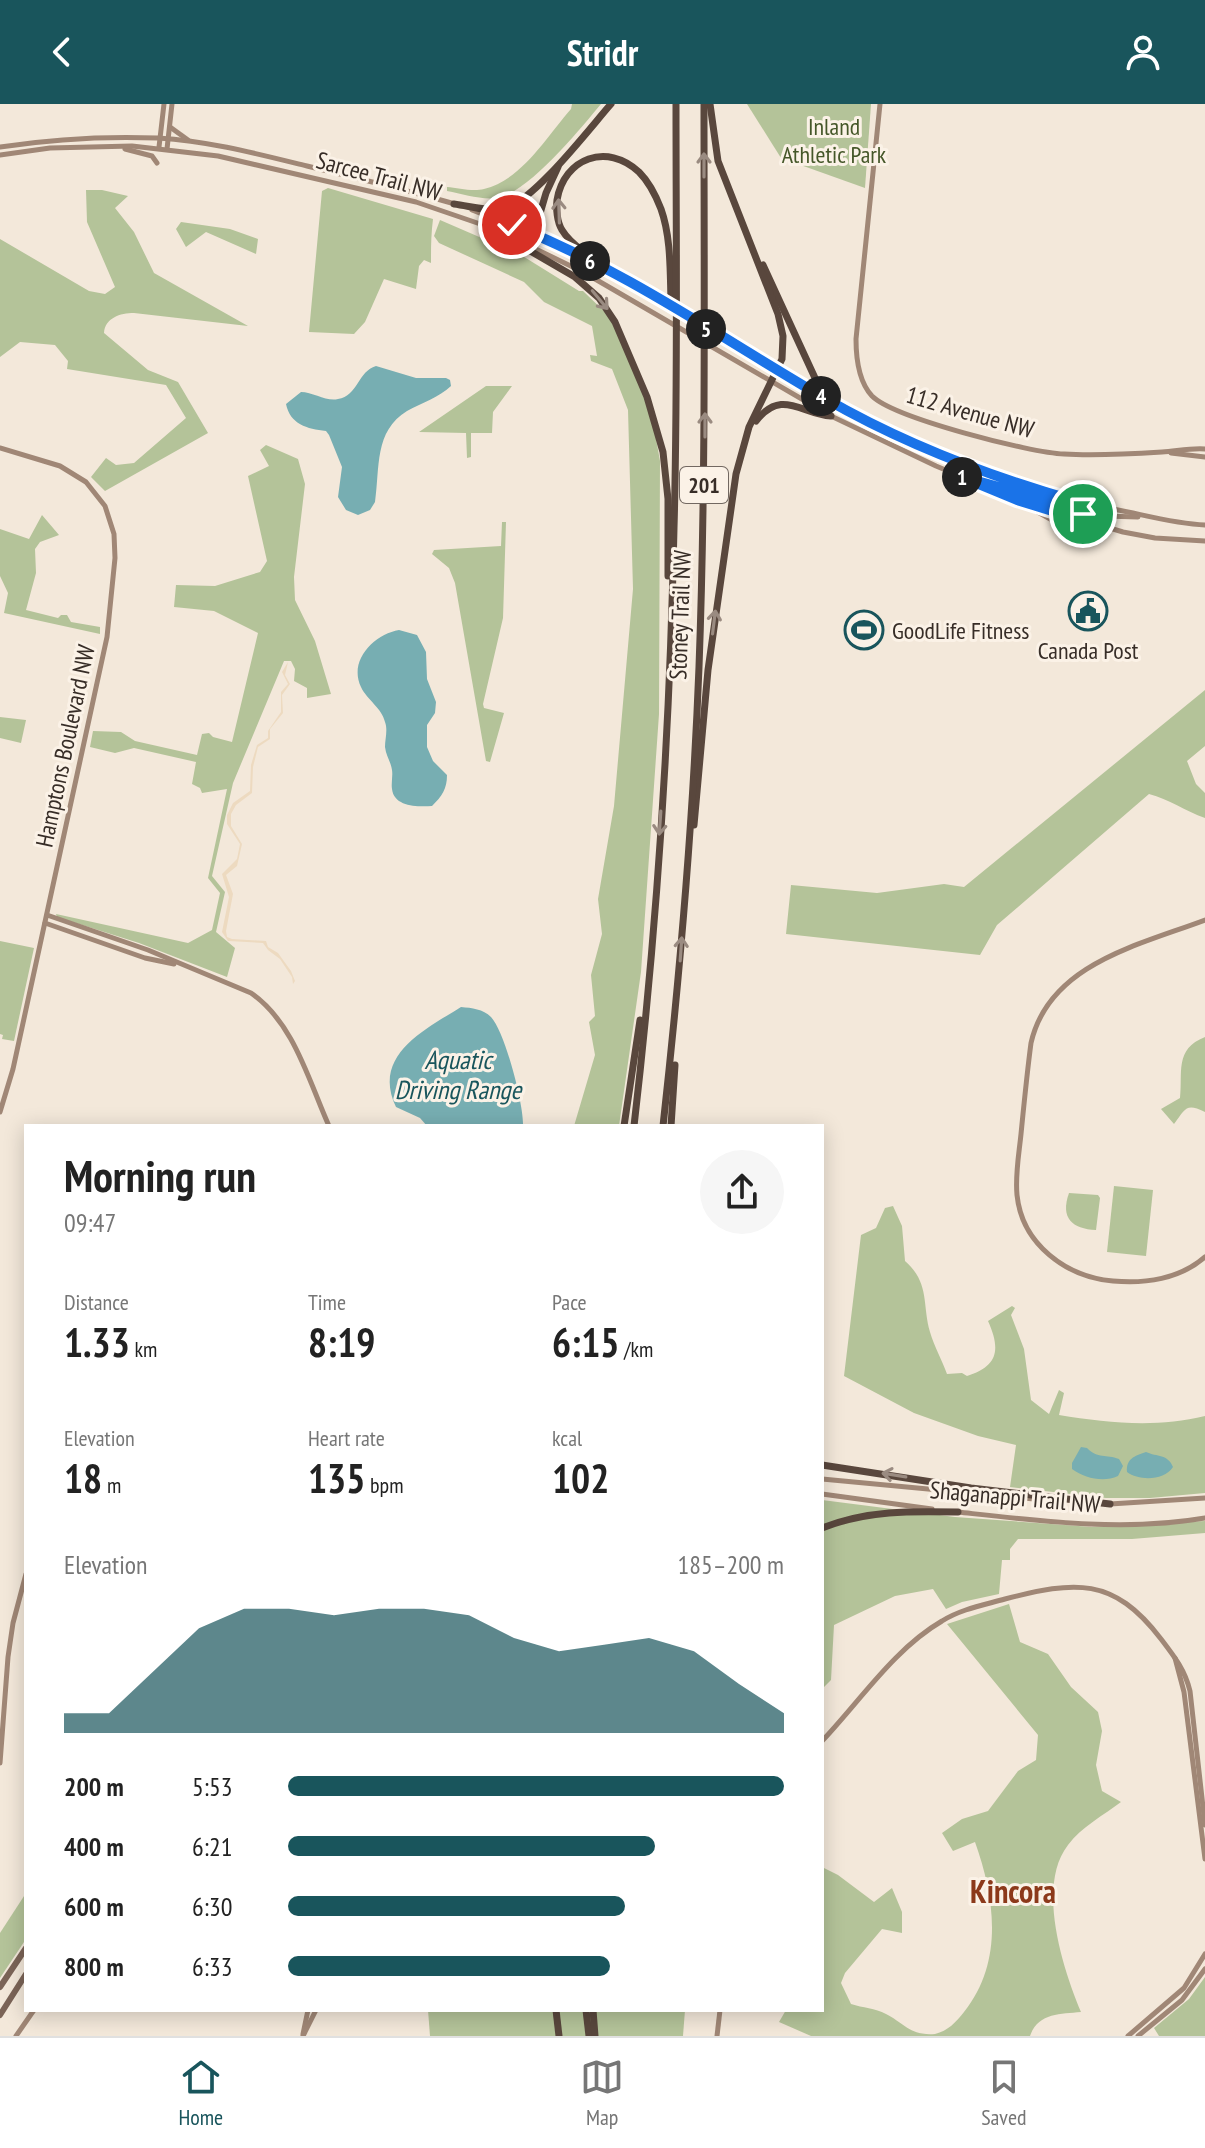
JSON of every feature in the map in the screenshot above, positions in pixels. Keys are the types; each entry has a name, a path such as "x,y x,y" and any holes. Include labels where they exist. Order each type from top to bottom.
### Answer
{"highway":[{"path":"454,204 494,211 519,203 611,104"},
{"name":"Stoney Trail NW","path":"634,1124 666,745 674,527 676,104"},
{"name":"Stoney Trail NW","path":"663,1124 675,1027 699,668 703,516 704,104"},
{"path":"687,866 696,813 708,670 736,471 742,444 777,370 784,347 782,326 718,161 710,104"},
{"path":"629,282 569,240 559,227 556,207 560,186 569,170 584,160 605,156 625,162 640,173 661,209 669,257 676,397"},
{"path":"531,244 546,193 563,159"},
{"path":"489,227 575,277 599,298 620,332 647,397 663,452 668,499 663,735 666,745"},
{"path":"745,228 815,378 830,396 864,419"},
{"path":"736,471 753,425 766,410 792,404 831,416"},
{"path":"624,1124 642,1005 647,995"},
{"path":"671,1124 675,1027"},
{"path":"824,1465 971,1488 1110,1504"},
{"path":"824,1527 880,1512 958,1512"},
{"path":"556,2012 559,2036"},
{"path":"586,2012 589,2036"},
{"path":"593,2012 595,2036"}],"main road":[{"path":"0,1987 24,1951"},
{"path":"0,2015 24,1977"}],"street":[{"path":"159,147 164,104"},
{"path":"167,149 172,104"},
{"name":"112 Avenue NW","path":"880,104 856,339 856,359 872,396 891,409 919,419 1033,450 1063,454 1205,449"},
{"path":"169,127 181,137 194,142"},
{"name":"Sarcee Trail NW","path":"0,147 50,140 160,138 194,142 253,152 454,204 534,234 629,282 777,370 912,443 990,475 1079,502 1205,525"},
{"path":"116,147 142,152 152,156 157,163"},
{"name":"Sarcee Trail NW","path":"0,155 50,148 159,147 250,162 439,209 531,244 831,416 959,476 1017,500 1123,532 1155,538 1205,541"},
{"name":"Hamptons Boulevard NW","path":"0,448 60,466 86,482 105,506 114,534 115,558 107,637 13,1069 0,1112"},
{"name":"112 Avenue NW","path":"1166,452 1205,457"},
{"path":"959,476 1063,505 1074,506 1079,502"},
{"path":"1017,500 1066,531"},
{"path":"1071,516 1152,517"},
{"path":"47,915 148,950 251,993 272,1010 290,1036 328,1124"},
{"path":"1205,920 1104,959 1069,981 1052,998 1039,1019 1031,1043 1017,1184 1020,1211 1034,1240 1050,1256 1077,1272 1107,1280 1148,1281 1180,1273 1205,1257"},
{"path":"45,923 145,958 185,967"},
{"name":"Shaganappi Trail NW","path":"824,1479 989,1496 1110,1504 1205,1498"},
{"name":"Shaganappi Trail NW","path":"824,1494 958,1512 1093,1523 1154,1524 1205,1518"},
{"path":"0,1763 8,1657 24,1582"},
{"path":"824,1739 888,1667 928,1630 963,1611 1070,1586 1100,1590 1122,1600 1138,1614 1184,1670 1190,1691 1205,1825"},
{"path":"1175,1657 1184,1692 1205,1859"},
{"path":"1128,2036 1184,1988 1205,1954"},
{"path":"1138,2036 1182,2000 1205,1969"},
{"path":"16,2036 33,2012"},
{"path":"303,2035 308,2012"},
{"path":"303,2035 315,2012"},
{"path":"717,2036 720,2012"}],"green space":[{"path":"572,104 601,104 553,159 523,185 496,198 447,191 447,187 484,189 510,176 543,144"},
{"name":"Inland Athletic Park","path":"747,104 871,104 865,188 781,158"},
{"path":"328,188 433,219 431,263 424,260 419,266 416,289 384,279 365,322 354,334 309,332 322,191"},
{"path":"86,190 128,196 115,208 134,232 154,273 248,326 134,313 110,320 104,333 148,370 178,382 208,433 105,491 91,477 106,458 116,465 134,463 186,418 166,385 67,369 68,361 55,345 20,342 0,357 0,239 89,291 105,294 115,287 87,222"},
{"path":"440,220 521,255 583,291 607,314 616,328 645,398 655,433 660,461 659,714 641,972 619,1124 575,1124 595,1055 589,1022 595,1016 591,975 602,934 598,899 614,806 633,589 628,410 612,369 591,361 590,355 597,356 592,326 544,302 524,282 439,243 434,236"},
{"path":"181,222 230,229 258,239 256,254 206,232 186,247 176,229"},
{"path":"486,386 512,386 493,412 492,433 471,433 471,457 467,458 466,433 419,432"},
{"path":"266,445 298,459 305,484 294,577 295,600 315,641 331,694 307,698 307,688 294,681 295,669 291,661 284,661 233,783 212,876 225,892 216,932 235,948 227,977 139,943 57,917 56,914 188,943 212,930 220,893 208,878 227,789 202,793 192,784 196,762 134,748 115,753 90,747 93,731 121,732 135,741 197,755 202,734 209,733 232,742 258,633 214,611 174,607 176,585 215,586 260,572 267,561 248,476 269,466 260,450"},
{"path":"42,515 59,535 40,542 35,549 36,573 26,610 58,618 67,615 71,622 100,627 100,634 4,613 8,593 0,576 0,529 29,539"},
{"path":"502,522 506,522 503,618 483,704 484,708 504,713 490,762 486,761 455,583 449,568 432,554 434,550 501,546"},
{"path":"1205,690 1205,746 1187,761 1196,784 1205,793 1205,818 1149,794 997,925 980,955 786,934 791,885 877,893 944,884 964,887"},
{"path":"0,717 26,720 21,743 0,738"},
{"path":"0,941 34,948 14,1041 2,1039 3,1035 0,1034"},
{"path":"1205,1037 1205,1112 1187,1109 1174,1124 1161,1109 1180,1098 1184,1055 1195,1042"},
{"path":"1114,1186 1153,1190 1146,1256 1107,1252"},
{"path":"1069,1193 1098,1195 1096,1230 1080,1227 1070,1220 1066,1209"},
{"path":"893,1206 902,1226 905,1261 922,1286 930,1332 947,1374 962,1373 967,1376 991,1362 995,1340 988,1321 1012,1306 1015,1308 1011,1315 1024,1349 1031,1400 1049,1414 1059,1390 1064,1393 1059,1415 1132,1423 1168,1422 1205,1416 1205,1493 1106,1498 1010,1487 1016,1445 978,1436 914,1413 844,1376 861,1235 876,1228 885,1208"},
{"path":"824,1500 955,1517 1092,1527 1205,1521 1205,1533 1132,1539 1018,1539 1010,1549 1010,1560 1002,1560 999,1594 946,1609 933,1589 895,1596 834,1625 831,1680 824,1687"},
{"path":"1009,1604 1020,1642 1048,1654 1071,1687 1098,1712 1102,1731 1096,1765 1102,1791 1121,1802 1073,1839 1059,1862 1054,1882 1056,1928 1067,1974 1081,2012 1044,2019 1030,2036 811,2036 779,2022 785,2012 824,2012 824,1868 874,1902 892,1888 902,1912 902,1933 882,1929 845,1973 841,1983 851,2004 882,2012 913,2031 935,2034 955,2023 964,2012 977,1993 985,1972 992,1929 982,1863 975,1842 953,1851 942,1833 962,1819 988,1811 1018,1771 1036,1760 1038,1735 947,1624"},
{"path":"24,1896 24,1942 0,1978 0,1933"},
{"path":"1205,1977 1205,2036 1159,2036 1154,2028 1189,1999"},
{"path":"428,2012 685,2012 683,2036 430,2036"}],"shaded area":[{"path":"288,662 285,675 290,684 282,695 283,713 270,729 270,739 258,747 252,793 236,805 231,814 231,826 242,844 237,866 226,875 233,894 226,931 227,937 232,939 266,941 291,971 295,981 293,984 280,959 263,943 228,941 222,932 229,897 222,874 237,859 240,844 227,824 227,815 233,803 250,791 251,765 257,745 268,738 268,731 281,712 281,692 288,684 282,672"}],"water":[{"path":"376,366 416,378 446,378 451,386 396,419 380,451 375,502 370,510 358,515 346,510 338,497 342,467 329,435 326,431 295,421 286,404 301,392 329,399 345,397 365,373"},
{"path":"399,630 417,635 426,652 427,679 436,702 435,713 427,725 427,747 433,761 447,775 443,792 432,806 408,805 394,795 392,770 385,747 385,722 361,687 358,677 358,667 366,650 381,637"},
{"name":"Aquatic Driving Range","path":"461,1007 473,1008 491,1017 513,1069 523,1124 425,1124 420,1118 396,1107 390,1089 396,1058 418,1035"},
{"path":"1081,1447 1119,1459 1123,1466 1118,1476 1094,1478 1072,1469"},
{"path":"1146,1452 1165,1458 1173,1467 1164,1475 1151,1478 1127,1472 1132,1459"}],"place":[{"name":"Canada Post","path":"1088,611"},
{"name":"GoodLife Fitness","path":"864,630"}],"district":[{"name":"Kincora","path":"1013,1891"}],"route":[{"path":"512,225 593,262 828,400 912,443 990,475 1079,502 1074,506 1063,505 959,476 1017,500 1062,514 1083,514"}]}
